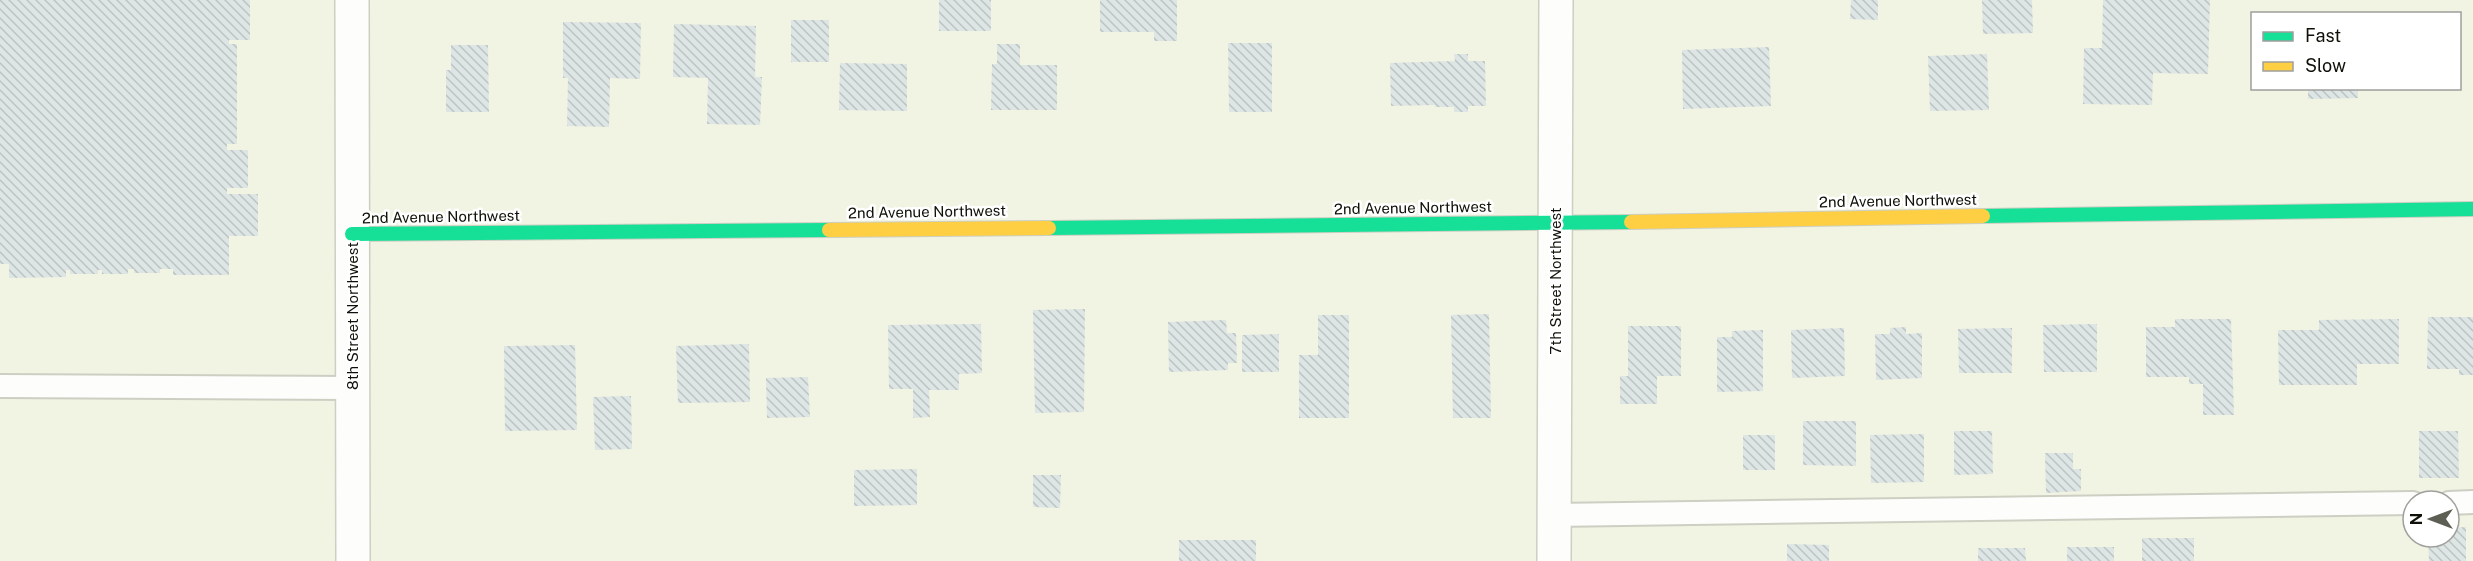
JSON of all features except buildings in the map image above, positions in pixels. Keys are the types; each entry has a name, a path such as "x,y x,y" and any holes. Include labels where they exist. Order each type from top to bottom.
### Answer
{"street":[{"name":"8th Street Northwest","path":"352,0 353,561"},
{"name":"7th Street Northwest","path":"1554,561 1556,0"},
{"name":"2nd Avenue Northwest","path":"352,234 1557,223 2473,209"}],"lane":[{"path":"0,386 353,388"},
{"path":"1554,515 2401,503"}],"traffic: fast":[{"path":"1983,216 2473,209"},
{"path":"1049,228 1631,222"},
{"path":"352,234 829,230"}],"traffic: slow":[{"path":"1631,222 1983,216"},
{"path":"829,230 1049,228"}]}
